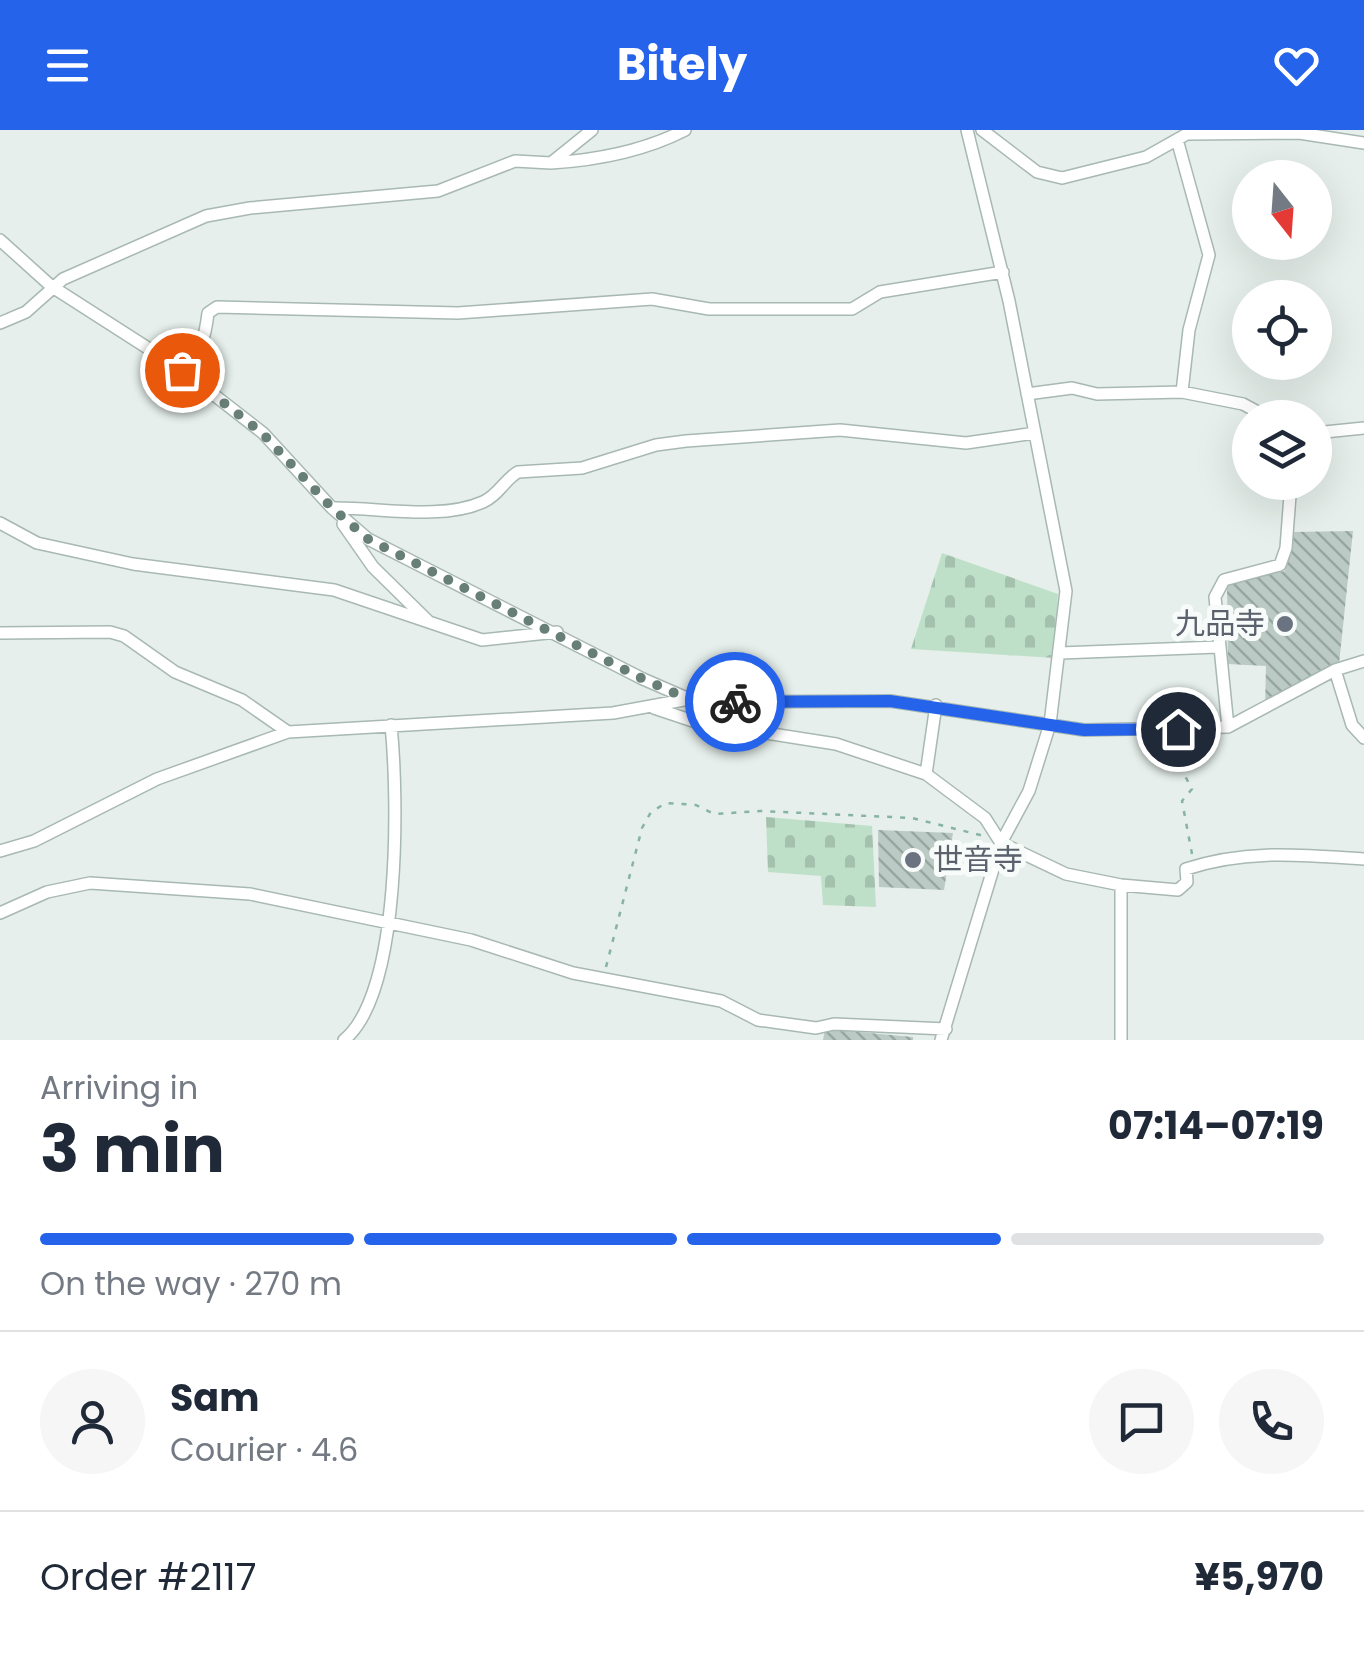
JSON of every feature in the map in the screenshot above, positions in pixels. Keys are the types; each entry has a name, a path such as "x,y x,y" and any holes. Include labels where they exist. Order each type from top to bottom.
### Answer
{"street":[{"path":"551,163 592,130"},
{"path":"0,323 26,312 51,286 206,216 250,208 438,190 515,161 584,161 660,143 686,130"},
{"path":"0,913 48,892 90,882 250,894 471,940 560,970 721,1001 758,1020 816,1028 834,1024 944,1034 1001,842 1029,791 1050,724 1066,591 1003,272 967,130"},
{"path":"982,130 1038,172 1062,178 1146,157 1184,136 1298,133 1364,143"},
{"path":"1182,392 1189,330 1209,255 1184,136"},
{"path":"0,240 51,286 182,370 262,433 332,508 368,539 688,699"},
{"path":"182,370 205,342 208,313 217,307 458,313 652,299 708,309 852,309 880,292 1003,272"},
{"path":"1026,394 1072,388 1097,394 1182,392 1232,402"},
{"path":"1332,431 1364,428"},
{"path":"332,508 446,510 480,504 500,493 518,472 582,468 656,445 686,441 840,430 966,443 1035,434"},
{"path":"1228,727 1215,597 1224,580 1280,565 1286,548 1290,500"},
{"path":"332,508 373,567 428,621"},
{"path":"0,523 38,542 192,573 334,590 482,640 558,632"},
{"path":"0,633 110,632 124,636 175,672 242,700 288,732"},
{"path":"1060,652 1218,647"},
{"path":"0,851 34,841 156,780 288,732 613,713 688,699 936,706 1113,731 1228,727 1335,670 1364,661"},
{"path":"1335,670 1352,724 1364,738"},
{"path":"650,706 696,722 836,744 926,774 985,818 1001,842 1066,874 1121,886 1178,890 1187,882 1186,868 1260,852 1364,859"},
{"path":"926,774 936,706"},
{"path":"344,1040 354,1032 373,986 398,861 390,724"},
{"path":"1121,886 1121,1040"}],"path":[{"path":"1178,729 1184,774 1192,789 1182,801 1194,866"},
{"path":"603,978 642,828 651,812 666,804 696,805 714,814 760,811 912,818 962,827 1001,842"}],"green space":[{"path":"942,553 1058,594 1054,658 911,649"},
{"path":"766,817 872,826 876,907 823,905 821,876 768,872"}],"building":[{"name":"九品寺","path":"1353,531 1339,664 1265,709 1266,666 1228,664 1227,584 1285,571 1293,532"},
{"name":"世音寺","path":"878,830 953,833 944,890 879,887"},
{"path":"825,1029 913,1037 913,1040 823,1040"}],"way so far":[{"path":"182,370 262,433 332,508 368,539 688,699 735,702"}],"place":[{"name":"九品寺","path":"1285,624"},
{"name":"世音寺","path":"913,860"}],"route":[{"path":"735,702 890,701 1084,730 1178,729"}]}
